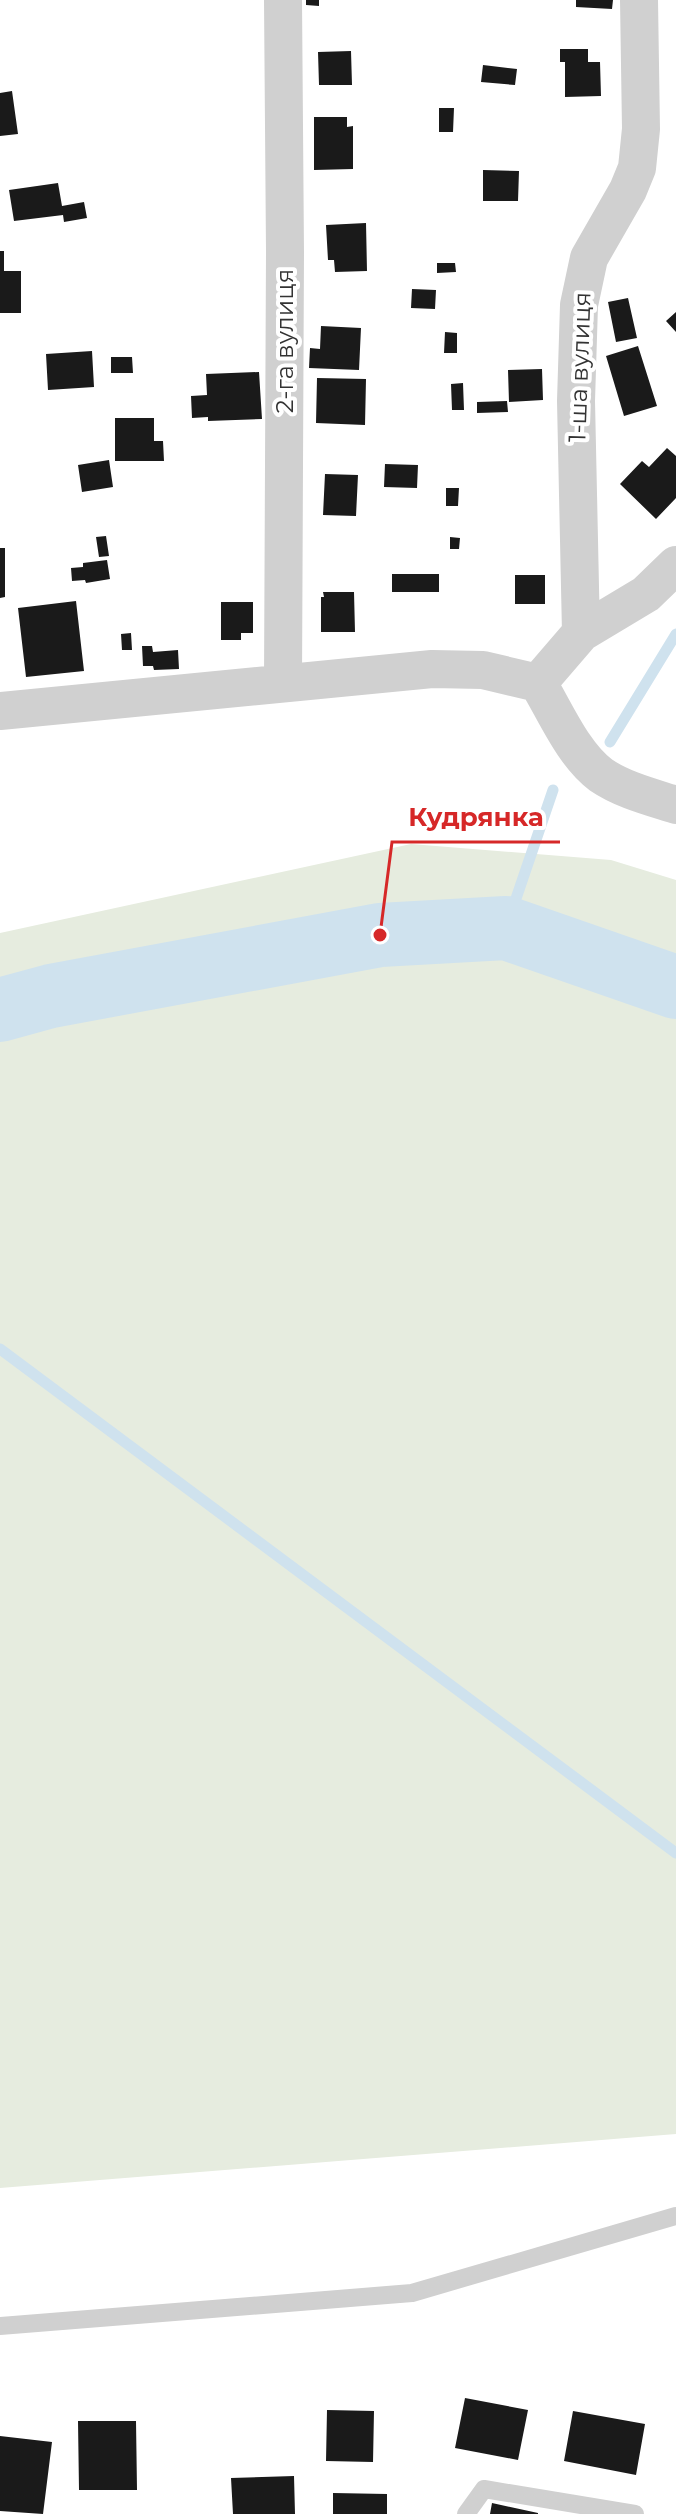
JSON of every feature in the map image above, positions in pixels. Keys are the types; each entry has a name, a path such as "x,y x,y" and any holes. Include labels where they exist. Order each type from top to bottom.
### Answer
{"street":[{"name":"2-га вулиця","path":"283,0 283,682"},
{"name":"1-ша вулиця","path":"581,633 576,401 578,314 589,258 628,190 637,168 641,129 639,0"},
{"path":"538,683 581,633 646,594 676,565"},
{"path":"0,711 283,682 469,668 538,683 578,749 593,767 614,782 676,805"}],"lane":[{"path":"0,2326 412,2293 676,2216"},
{"path":"466,2514 484,2489 635,2514"}],"shaded area":[{"path":"411,844 611,860 676,880 676,2134 0,2188 0,933"}],"building":[{"path":"306,0 319,0 319,6 306,5"},
{"path":"576,0 613,0 612,9 576,7"},
{"path":"560,49 588,49 588,62 600,62 601,96 565,97 565,62 560,62"},
{"path":"351,51 352,85 319,85 318,52"},
{"path":"483,65 517,69 515,85 481,82"},
{"path":"12,91 18,134 0,136 0,93"},
{"path":"439,108 454,108 453,132 439,132"},
{"path":"314,117 347,117 347,127 353,126 353,169 314,170"},
{"path":"483,170 519,171 518,201 483,201"},
{"path":"58,183 62,206 84,202 87,218 64,222 63,215 14,221 9,190"},
{"path":"366,223 367,271 335,272 334,260 328,260 326,225"},
{"path":"0,251 4,251 4,271 21,271 21,313 0,313"},
{"path":"437,263 455,263 456,272 437,273"},
{"path":"412,289 436,290 435,309 411,308"},
{"path":"628,298 637,338 616,342 608,302"},
{"path":"676,312 676,332 666,321"},
{"path":"321,326 361,328 359,370 309,368 310,348 320,349"},
{"path":"445,332 457,333 457,353 444,353"},
{"path":"638,346 657,406 624,416 606,356"},
{"path":"92,351 94,387 48,390 46,354"},
{"path":"111,357 132,357 133,373 111,373"},
{"path":"542,369 543,400 509,402 508,370"},
{"path":"259,372 262,419 208,421 208,417 192,418 191,396 207,395 206,374"},
{"path":"317,378 366,379 365,425 316,423"},
{"path":"463,383 464,410 452,410 451,384"},
{"path":"507,401 508,412 477,413 477,402"},
{"path":"115,418 154,418 154,441 163,441 164,461 115,461"},
{"path":"667,448 676,456 676,498 656,519 620,484 642,461 649,467"},
{"path":"109,460 113,487 82,492 78,465"},
{"path":"385,464 418,465 417,488 384,487"},
{"path":"325,474 358,475 356,516 323,515"},
{"path":"446,488 459,488 458,506 446,506"},
{"path":"106,536 109,556 99,557 96,537"},
{"path":"450,537 460,538 459,549 450,549"},
{"path":"0,548 5,548 5,597 0,598"},
{"path":"107,560 110,579 86,583 85,580 72,581 71,568"},
{"path":"392,574 439,574 439,592 392,592"},
{"path":"515,575 545,575 545,604 515,604"},
{"path":"323,592 354,592 355,632 321,632"},
{"path":"76,601 84,671 26,677 18,608"},
{"path":"221,602 253,602 253,633 241,633 241,640 221,640"},
{"path":"131,633 132,650 122,650 121,634"},
{"path":"142,646 152,646 153,652 178,650 179,669 154,670 153,666 143,666"},
{"path":"465,2398 528,2410 518,2460 455,2448"},
{"path":"327,2410 374,2411 373,2462 326,2461"},
{"path":"573,2411 645,2424 636,2475 564,2461"},
{"path":"78,2421 136,2421 137,2490 79,2490"},
{"path":"0,2436 52,2442 43,2514 0,2511"},
{"path":"294,2476 295,2514 233,2514 231,2478"},
{"path":"333,2493 387,2494 387,2514 333,2514"},
{"path":"492,2503 538,2513 538,2514 490,2514"}],"waterway":[{"path":"610,742 676,634"},
{"path":"506,928 553,790"},
{"path":"0,1010 51,996 380,935 506,928 676,987"},
{"path":"0,1349 676,1853"}],"place":[{"name":"Кудрянка","path":"380,935"}]}
